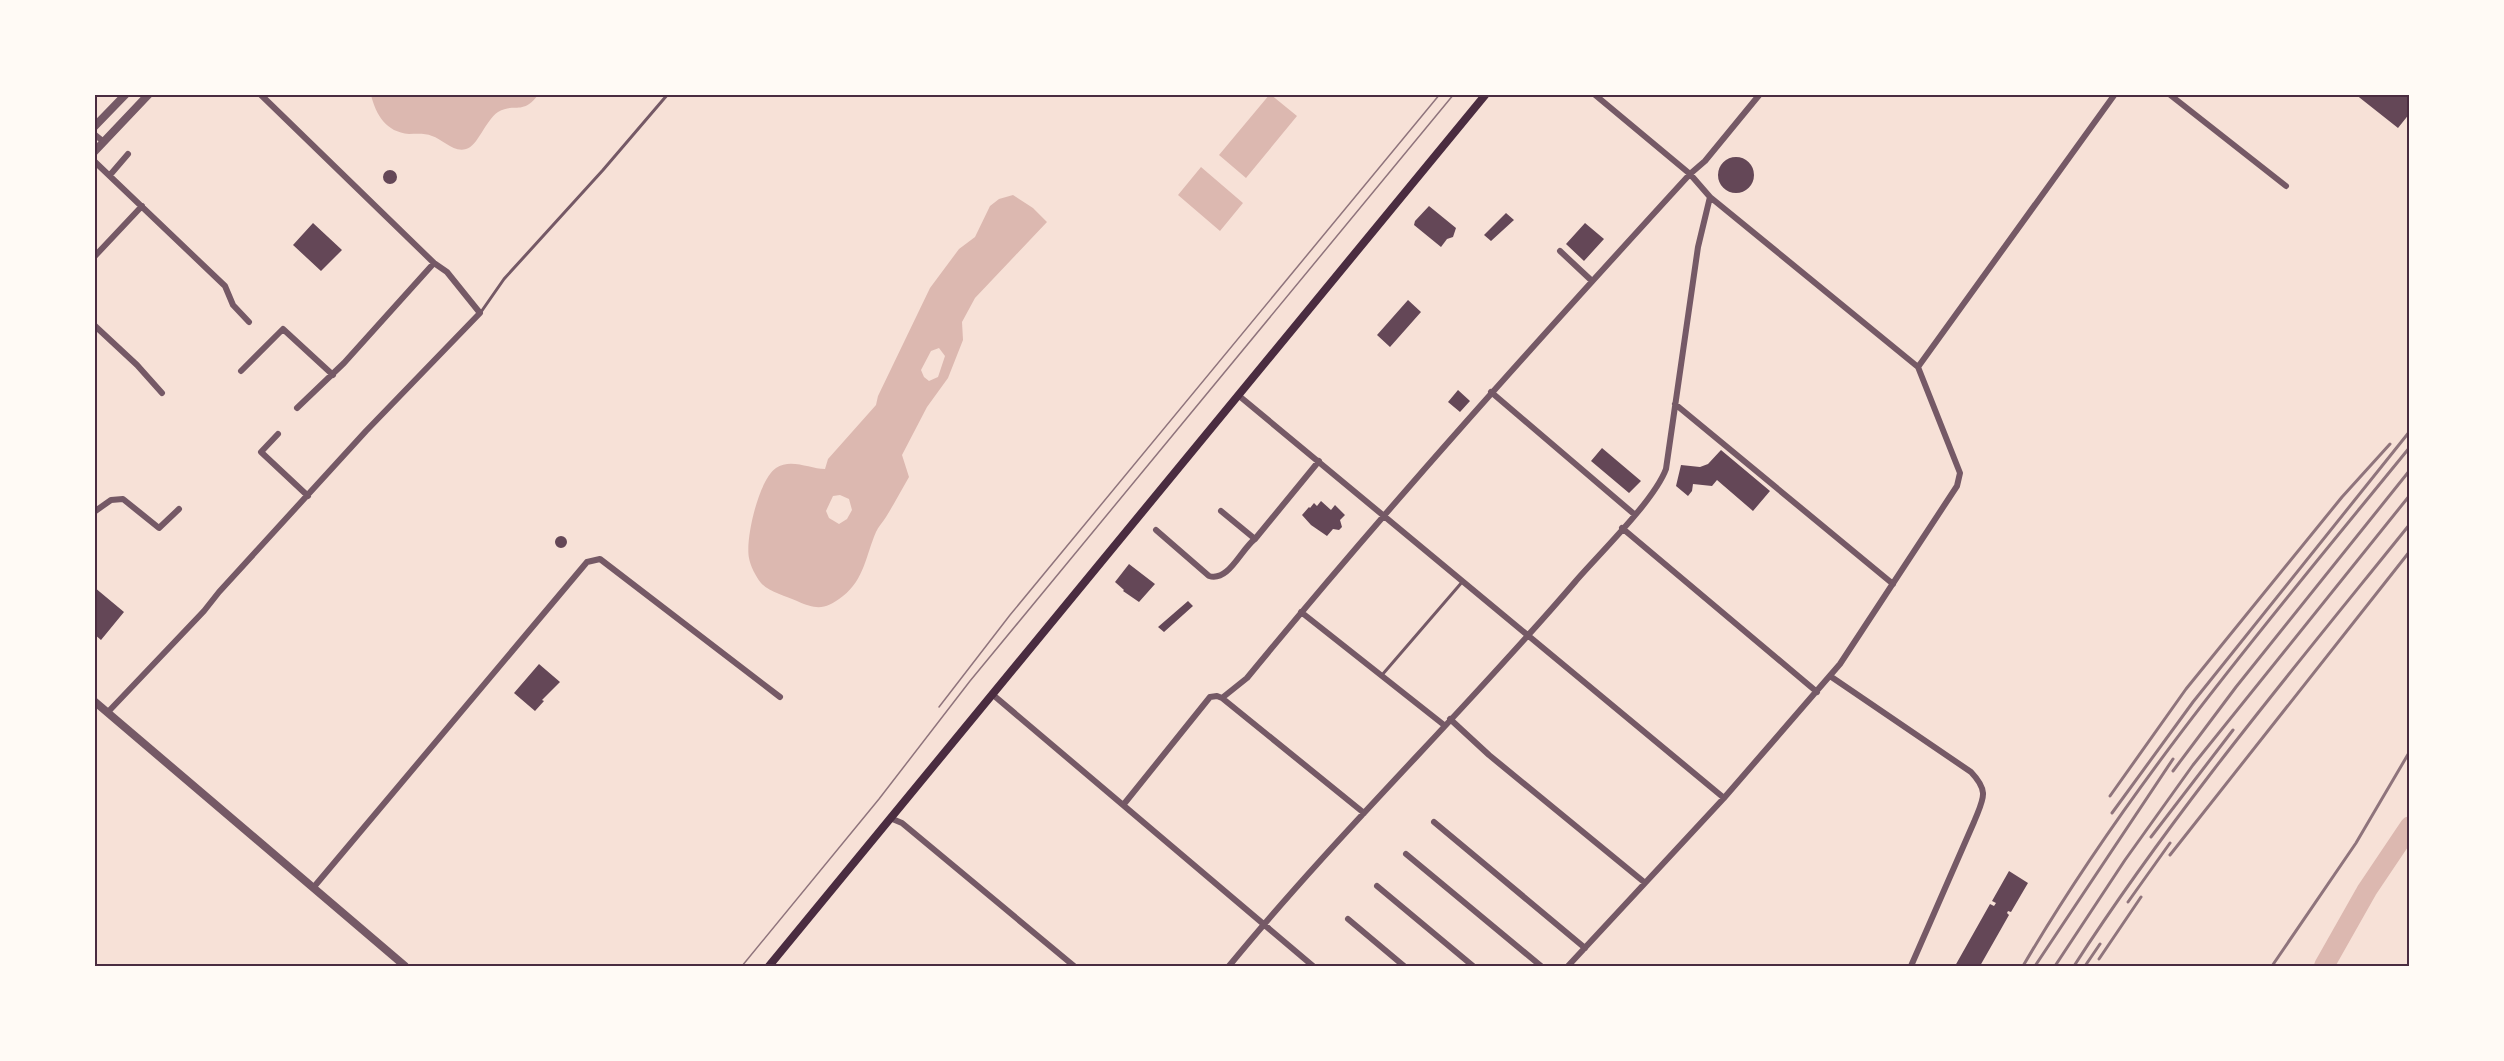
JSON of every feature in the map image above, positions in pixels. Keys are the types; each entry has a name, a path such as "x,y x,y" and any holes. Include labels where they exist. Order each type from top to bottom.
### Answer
{"main road":[{"path":"769,966 1486,94"}],"street":[{"path":"94,128 126,94"},
{"path":"94,152 149,94"},
{"path":"108,712 204,611 388,408 480,313 447,272 434,263 260,94"},
{"path":"1568,966 1724,798 1830,676 1957,486 1960,473 1918,367 1710,197 1690,174 1594,94"},
{"path":"1222,698 1247,678 1491,392 1690,174 1705,161 1760,94"},
{"path":"1918,367 2115,94"},
{"path":"2169,94 2286,186"},
{"path":"94,134 104,142"},
{"path":"110,175 129,154"},
{"path":"94,161 225,286 233,305 249,322"},
{"path":"1229,966 1364,813 1528,636 1662,479 1666,469 1698,247 1710,197"},
{"path":"94,257 142,206"},
{"path":"1560,251 1592,281"},
{"path":"297,408 322,382 333,375 434,263"},
{"path":"94,325 141,369 162,393"},
{"path":"241,371 283,329 333,375"},
{"path":"1491,392 1634,514"},
{"path":"1239,395 1724,798"},
{"path":"1675,404 1893,584"},
{"path":"278,434 261,452 308,496"},
{"path":"1156,530 1209,576 1215,577 1223,574 1319,461"},
{"path":"94,512 111,500 123,499 159,528 179,509"},
{"path":"1221,511 1255,539"},
{"path":"1622,528 1817,692"},
{"path":"313,888 587,562 600,559 780,697"},
{"path":"1301,612 1444,725"},
{"path":"1830,676 1971,772 1983,787 1984,798 1911,966"},
{"path":"992,694 1313,966"},
{"path":"1124,804 1210,698 1217,696 1364,813"},
{"path":"94,701 405,966"},
{"path":"1450,719 1489,755 1644,882"},
{"path":"890,818 902,823 1074,966"},
{"path":"1434,822 1585,948"},
{"path":"1406,854 1541,966"},
{"path":"1377,886 1473,966"},
{"path":"1348,919 1404,966"}],"lane":[{"path":"480,313 504,279 668,94"},
{"path":"1382,675 1463,581"}],"shaded area":[{"path":"371,94 538,95 523,107 498,112 474,143 462,150 429,135 401,133 394,130 379,116"},
{"path":"1270,94 1297,116 1246,178 1219,155"},
{"path":"1201,167 1243,203 1220,231 1178,195"},
{"path":"1013,195 1033,208 1047,222 975,298 962,322 963,340 948,378 927,407 902,455 909,477 877,530 864,567 856,582 837,601 821,607 804,604 768,589 761,583 754,571 748,549 751,524 764,484 770,474 782,465 825,469 828,459 876,405 878,396 930,288 959,249 975,237 990,206 999,199","holes":["939,348 945,356 938,377 929,381 921,370 931,351","840,495 849,499 852,510 847,519 839,524 829,518 826,511 833,496"]}],"building":[{"path":"2355,94 2410,94 2410,113 2398,128"},
{"path":"1736,157 1749,162 1754,175 1749,188 1736,193 1723,188 1718,175 1723,162"},
{"path":"387,170 393,170 397,177 393,184 387,184 383,180 383,174"},
{"path":"1429,206 1456,228 1453,237 1447,239 1441,247 1414,225"},
{"path":"1506,213 1514,220 1491,241 1484,235"},
{"path":"313,223 342,250 321,271 293,245"},
{"path":"1585,223 1604,239 1584,261 1566,244"},
{"path":"1408,300 1421,312 1390,347 1377,335"},
{"path":"1458,390 1470,401 1460,412 1448,402"},
{"path":"1602,448 1641,481 1629,493 1591,461"},
{"path":"1721,450 1770,491 1753,511 1717,480 1712,486 1693,484 1688,496 1676,486 1681,465 1700,467 1708,464"},
{"path":"1321,501 1331,510 1335,505 1345,515 1340,520 1342,527 1339,530 1333,529 1327,536 1311,525 1302,515 1314,503 1317,506"},
{"path":"563,536 566,537 566,547 559,548 556,547 555,540 556,537"},
{"path":"1129,564 1155,584 1139,602 1115,582"},
{"path":"94,587 124,612 101,640 94,634"},
{"path":"1188,601 1193,606 1164,632 1158,627"},
{"path":"539,664 560,682 542,700 544,701 535,711 514,693"},
{"path":"2009,871 2028,883 2011,912 2008,911 2009,915 1980,966 1955,966 1990,904 1994,906 1996,903 1992,901"}],"waterway":[{"path":"2324,966 2367,890 2410,826"}],"tram line":[{"path":"939,707 1010,615 1440,94"},
{"path":"742,966 879,799 970,681 1454,94"}],"railway":[{"path":"2112,813 2193,702 2410,431"},
{"path":"2110,796 2186,689 2342,497 2390,444"},
{"path":"2023,966 2065,897 2157,764 2206,699 2410,447"},
{"path":"2173,771 2236,687 2410,470"},
{"path":"2055,966 2125,860 2193,765 2410,495"},
{"path":"2074,966 2112,908 2194,796 2279,686 2410,524"},
{"path":"2170,855 2410,551"},
{"path":"2151,837 2233,730"},
{"path":"2272,966 2356,843 2410,751"},
{"path":"2035,966 2173,759"},
{"path":"2128,902 2170,843"},
{"path":"2099,959 2141,897"},
{"path":"2085,966 2100,944"}]}
